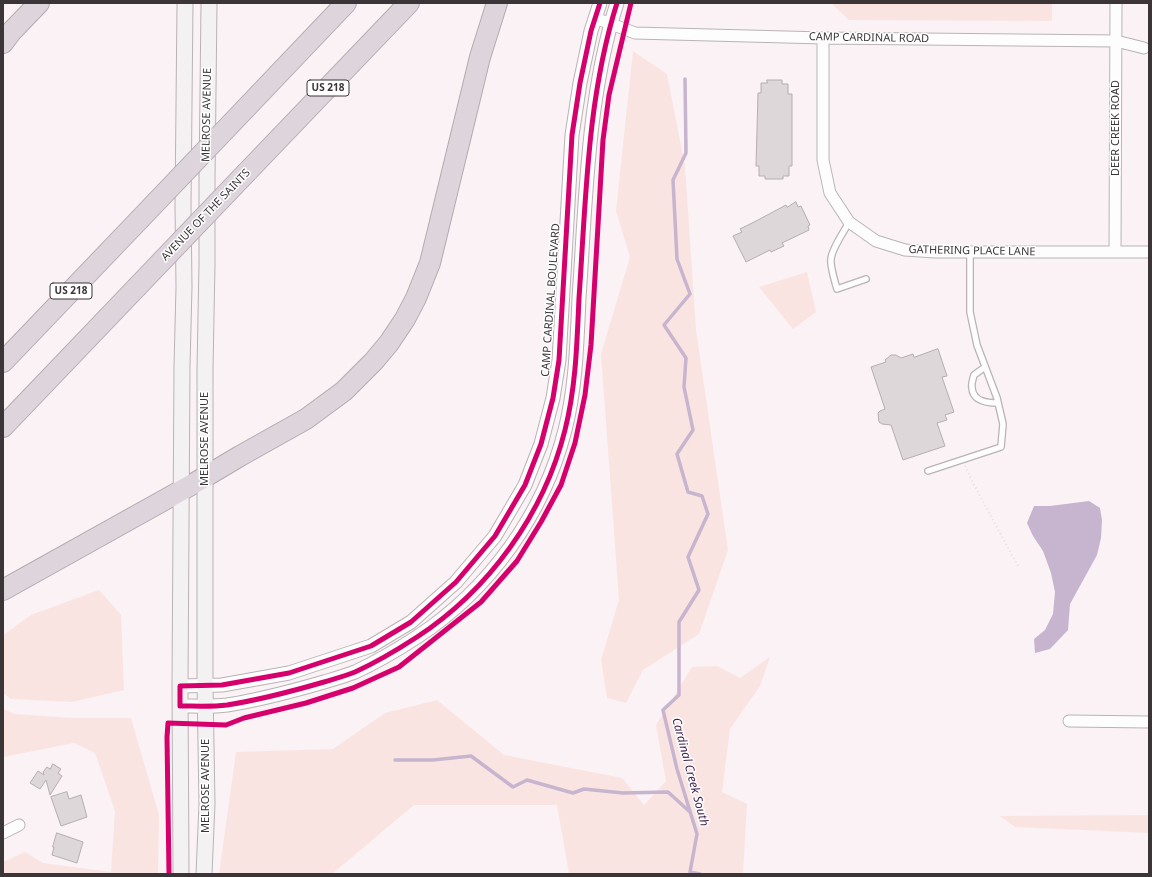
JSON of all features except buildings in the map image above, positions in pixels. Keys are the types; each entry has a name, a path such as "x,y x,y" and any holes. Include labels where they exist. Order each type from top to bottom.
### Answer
{"highway":[{"path":"3,43 28,13 39,3"},
{"name":"US 218","path":"3,362 346,3"},
{"name":"AVENUE OF THE SAINTS","path":"3,427 409,3"},
{"path":"3,590 205,478 240,456 306,419 344,391 374,361 389,343 405,319 416,298 430,263 480,57 497,3"}],"main road":[{"name":"MELROSE AVENUE","path":"181,874 180,686 185,3"},
{"name":"MELROSE AVENUE","path":"204,874 207,804 204,686 209,3"}],"street":[{"name":"CAMP CARDINAL BOULEVARD","path":"180,686 222,685 289,674 371,646 411,622 456,582 495,536 525,485 541,444 555,383 559,360 572,135 580,83 591,31 600,3"},
{"path":"180,706 225,705 302,688 354,673 389,655 440,622 477,586 508,552 528,519 550,477 565,430 573,386 588,154 601,60 617,3"},
{"name":"DEER CREEK ROAD","path":"1115,252 1116,3"},
{"name":"CAMP CARDINAL ROAD","path":"595,18 635,33 823,38 1116,41 1144,48"},
{"name":"GATHERING PLACE LANE","path":"823,38 823,160 830,193 849,222 876,241 905,250 970,252 1149,252"},
{"path":"1069,721 1149,722"},
{"path":"3,833 19,825"}],"lane":[{"path":"849,222 836,244 831,258 837,289 866,279"},
{"path":"928,471 1001,447 1003,424 998,403 977,345 970,312 970,252"},
{"path":"986,367 974,375 972,389 975,397 984,402 998,403"}],"path":[{"path":"962,460 972,482 1019,568"}],"shaded area":[{"path":"831,3 1052,3 1052,21 849,20"},
{"path":"633,51 667,74 685,166 696,330 728,550 699,634 643,670 626,703 607,698 601,660 619,600 601,354 630,257 616,211"},
{"path":"807,272 816,312 793,329 759,287"},
{"path":"1089,501 1100,508 1102,520 1101,538 1097,555 1070,604 1068,630 1050,649 1035,653 1034,639 1045,630 1053,614 1055,592 1051,573 1043,551 1033,536 1027,523 1034,506 1050,506"},
{"path":"99,590 121,615 124,690 72,702 11,699 3,693 3,635 31,615"},
{"path":"770,657 760,686 730,729 722,792 747,804 743,874 569,874 557,805 414,805 332,874 219,874 236,752 333,749 385,713 437,700 504,755 622,778 644,805 666,781 656,725 692,667 717,666 740,678"},
{"path":"3,709 15,714 72,718 131,718 159,815 158,874 3,874 3,862 25,852 43,863 111,872 115,811 95,753 74,743 3,757"},
{"path":"1149,815 1149,833 1015,827 1000,816"}],"waterway":[{"name":"Cardinal Creek South","path":"685,79 686,153 673,180 677,259 690,294 664,325 686,358 684,387 693,430 677,454 688,492 702,496 708,514 688,557 699,590 679,622 679,695 663,710 677,769 697,834 690,872 700,874"},
{"path":"395,760 433,760 471,756 513,787 527,780 573,793 584,789 623,793 668,792 690,812"}],"cycle path":[{"path":"600,3 591,31 580,83 572,135 559,360 553,398 541,444 525,485 495,536 456,582 411,622 371,646 289,673 222,685 180,686 180,706 221,706 264,698 343,676 355,672 379,660 417,637 468,597 490,573 528,520 556,461 565,430 572,397 577,348 589,149 599,75 617,3"},
{"path":"169,874 168,723 226,725 244,718 306,703 353,688 399,667 481,602 517,561 541,522 561,485 575,443 585,395 591,345 603,140 609,95 631,3"}]}
